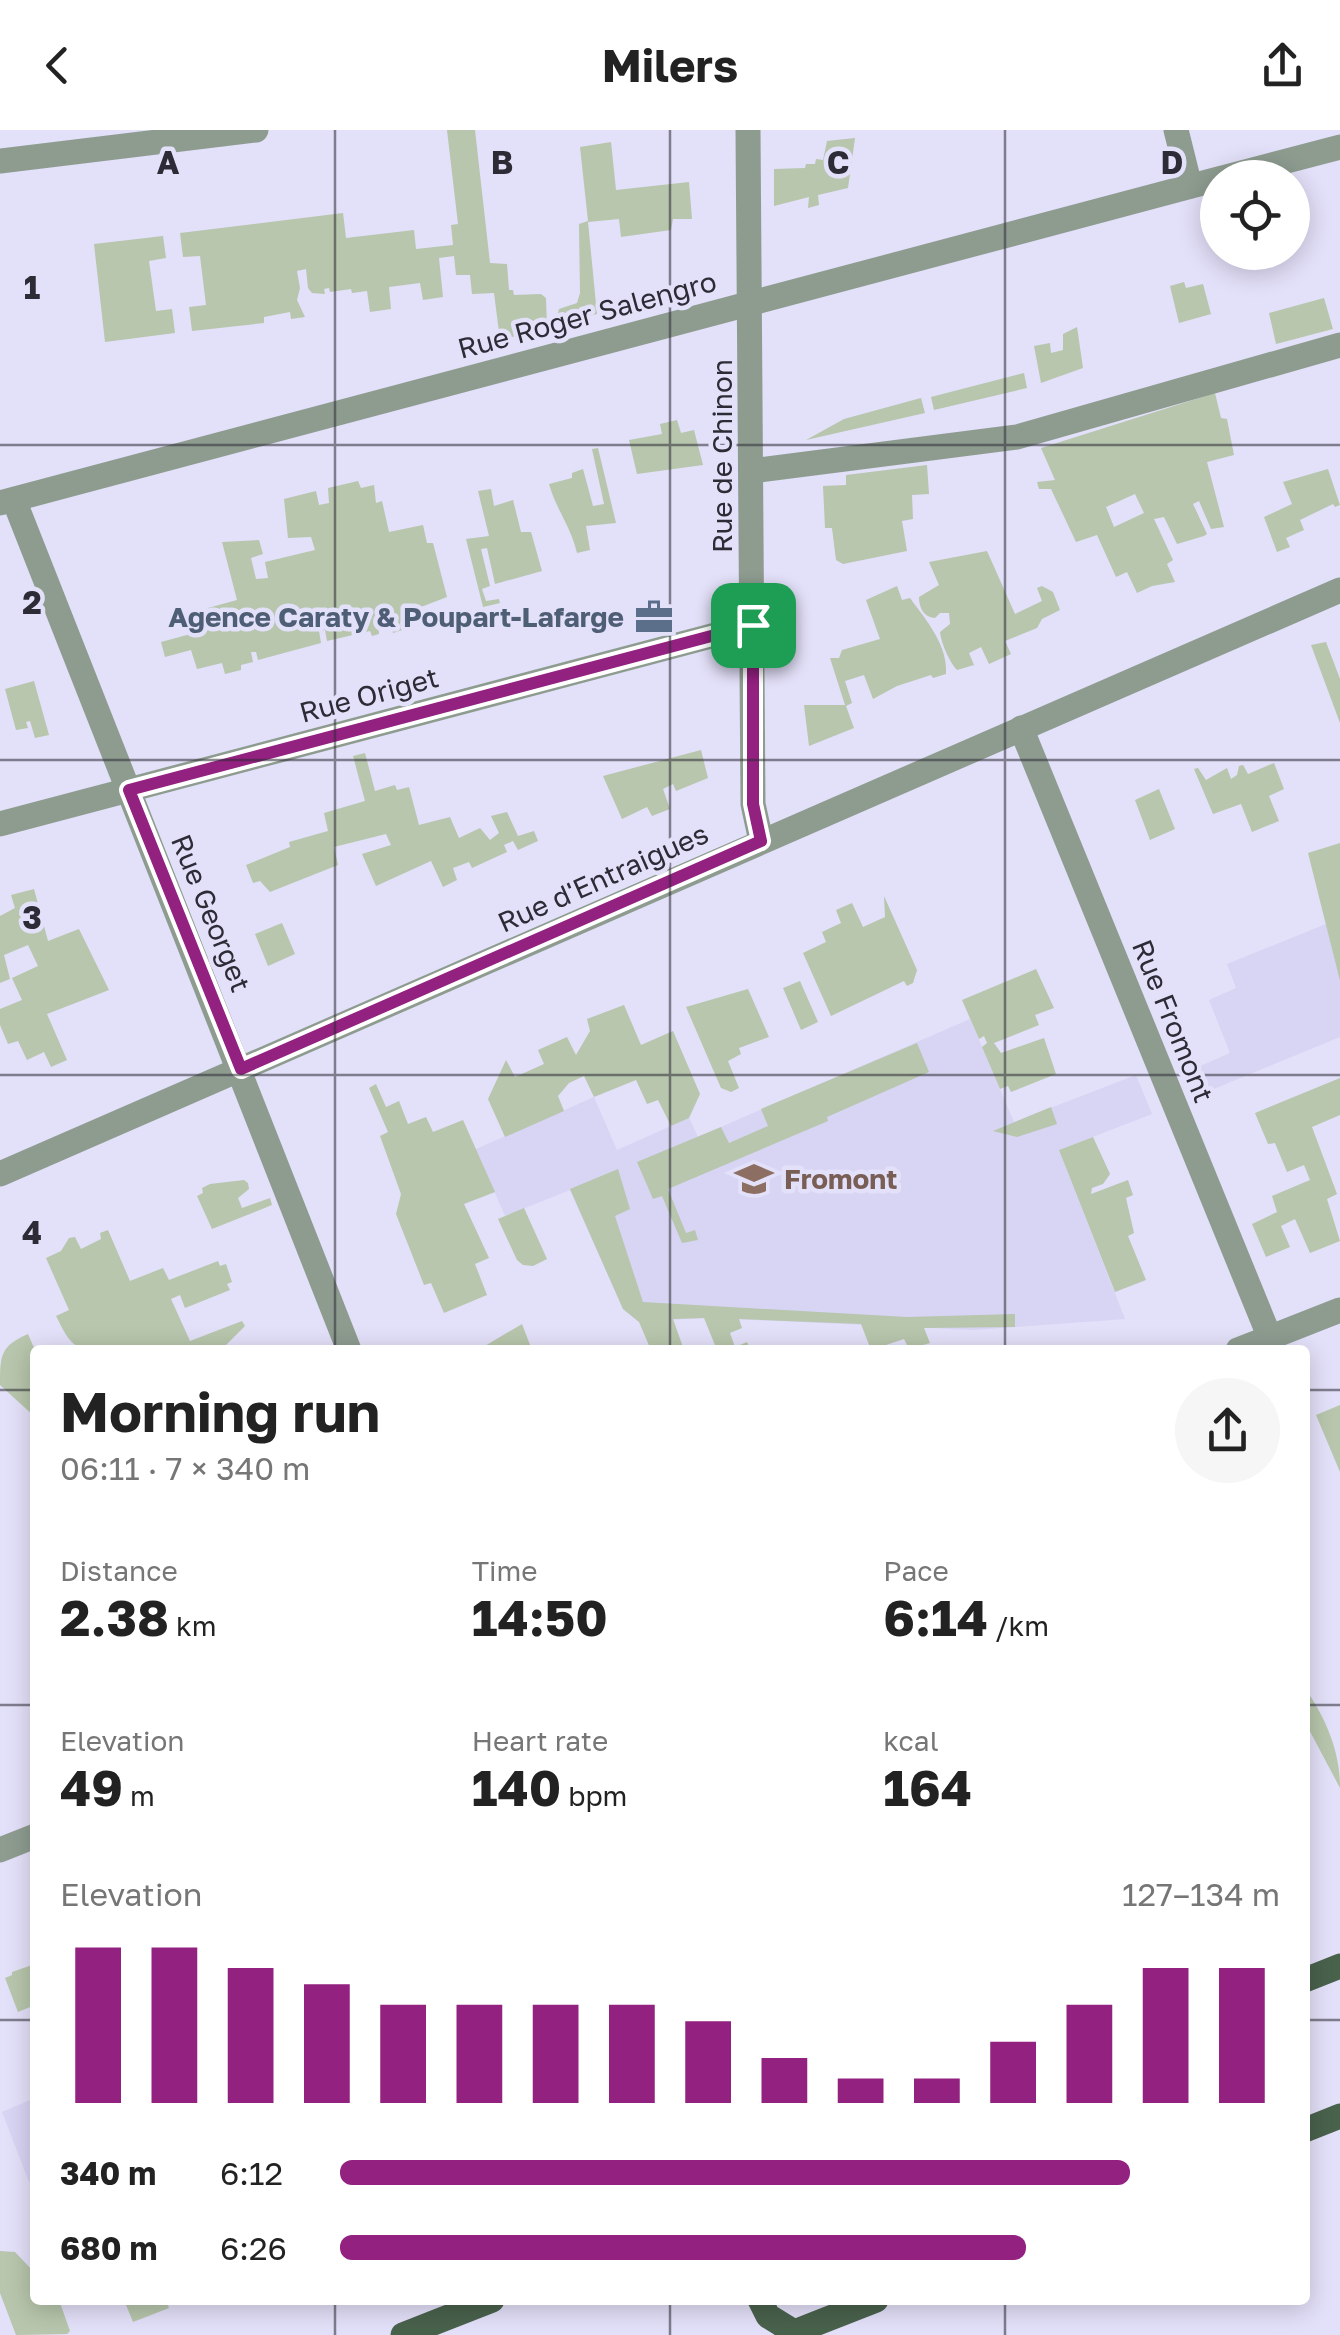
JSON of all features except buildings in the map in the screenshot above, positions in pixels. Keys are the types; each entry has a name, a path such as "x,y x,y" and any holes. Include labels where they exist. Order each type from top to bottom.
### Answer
{"main road":[{"path":"1310,1978 1340,1966"},
{"path":"1310,2128 1340,2116"},
{"path":"403,2335 479,2305"},
{"path":"762,2305 768,2316 793,2334 864,2305"}],"street":[{"path":"0,161 256,130"},
{"name":"Rue de Chinon","path":"748,130 753,804 761,841"},
{"path":"1176,130 1190,186"},
{"name":"Rue Roger Salengro","path":"1288,160 1340,146"},
{"name":"Rue Roger Salengro","path":"7,502 1200,183"},
{"path":"752,471 1018,437 1340,345"},
{"name":"Rue Georget","path":"7,502 129,790 348,1345"},
{"name":"Rue d'Entraigues","path":"0,1174 1340,590"},
{"name":"Rue Origet","path":"0,824 753,625"},
{"name":"Rue Fromont","path":"1021,728 1270,1338"},
{"path":"1251,1345 1340,1310"},
{"path":"0,1850 30,1838"}],"shaded area":[{"path":"1326,924 1340,981 1340,1037 1199,1095 1189,1071 1230,1053 1209,1000 1236,988 1227,964"},
{"path":"970,1019 1014,1122 1136,1075 1152,1114 1059,1150 1125,1319 973,1330 711,1318 638,1321 623,1309 570,1190 505,1216 476,1149 594,1097 617,1150 689,1118 698,1137"},
{"path":"30,2100 29,2182 2,2112"}],"green space":[{"path":"447,130 475,130 490,263 507,264 509,290 514,295 541,294 546,298 547,328 500,340 494,293 472,294 470,275 456,275 454,256 439,258 443,297 423,300 420,283 389,287 391,309 370,312 367,291 330,292 329,288 324,289 325,294 312,293 306,269 297,271 297,300 305,317 291,319 290,312 264,317 264,323 192,331 189,307 206,305 200,256 183,257 180,233 343,213 346,238 414,230 416,249 453,245 451,225 458,224"},
{"path":"855,138 848,188 818,195 819,205 808,208 809,197 774,206 774,169 805,168 806,164 815,164 816,159 823,160 827,141"},
{"path":"611,142 616,190 689,182 692,219 673,219 671,230 621,237 619,219 588,222 597,314 555,325 559,309 577,303 580,293 579,224 588,221 580,147"},
{"path":"163,236 166,258 149,261 156,311 172,309 175,333 105,342 94,244"},
{"path":"1184,282 1186,288 1203,284 1211,314 1179,323 1170,286"},
{"path":"1324,298 1333,329 1276,344 1269,313"},
{"path":"1077,327 1083,368 1041,383 1034,346 1050,343 1051,353 1063,350 1063,334"},
{"path":"1024,373 1027,388 934,410 931,397"},
{"path":"1215,393 1221,418 1227,419 1234,455 1207,462 1224,527 1211,529 1199,501 1193,504 1207,534 1204,536 1177,544 1164,517 1154,519 1173,560 1167,564 1175,582 1137,593 1127,572 1116,577 1097,535 1076,542 1051,489 1039,489 1037,482 1055,480 1041,448","holes":["1135,494 1144,513 1114,527 1106,507"]},
{"path":"921,398 925,413 806,440 844,419"},
{"path":"677,420 681,433 694,430 703,465 637,474 629,440 662,434 660,424"},
{"path":"598,448 616,523 586,526 590,550 577,553 549,484 572,478 572,473 583,469 593,506 604,504 592,449"},
{"path":"927,465 929,494 912,495 913,519 902,521 907,551 843,564 836,560 832,528 825,528 823,486 846,485 846,475"},
{"path":"1328,469 1340,505 1333,504 1300,520 1304,530 1286,538 1290,547 1277,552 1264,517 1292,504 1283,482"},
{"path":"358,481 361,488 374,485 376,503 382,501 389,532 423,525 427,543 433,543 447,597 421,607 423,614 418,618 400,623 402,630 393,633 390,622 378,623 379,634 372,636 370,631 327,641 325,630 319,631 321,643 258,660 256,652 251,652 253,662 225,674 222,663 197,669 191,650 165,657 161,642 213,628 208,608 237,600 222,542 259,540 263,554 251,558 256,579 268,578 265,562 315,550 311,537 288,538 284,499 316,491 319,505 329,503 328,488"},
{"path":"491,489 494,506 513,500 521,532 531,532 542,571 495,584 487,548 481,549 490,586 482,589 486,601 499,599 500,603 483,607 466,539 489,536 478,491"},
{"path":"987,551 1015,614 1042,601 1037,588 1042,586 1053,592 1060,610 1042,619 1037,628 1005,641 1011,654 989,664 981,647 969,653 974,665 957,670 940,632 950,624 949,613 940,613 935,618 927,616 919,597 939,585 929,562"},
{"path":"897,586 902,600 910,598 935,633 946,674 897,686 873,699 864,675 845,681 852,703 846,706 854,728 809,746 804,705 845,705 830,658 839,658 842,650 880,639 866,600"},
{"path":"1326,642 1340,679 1340,723 1311,645"},
{"path":"34,681 49,735 35,738 30,721 26,722 28,728 16,730 5,689"},
{"path":"701,750 708,778 676,791 673,784 663,789 670,809 652,816 647,807 622,819 603,776"},
{"path":"365,753 375,791 395,785 397,790 409,787 419,825 450,817 459,838 480,828 490,840 499,833 491,816 507,812 518,836 534,831 538,841 518,850 513,841 504,845 507,852 472,868 469,862 453,868 457,880 443,887 431,861 376,886 362,854 391,845 386,834 334,847 338,865 270,892 260,881 253,883 246,865 290,847 289,842 328,831 324,813 365,801 353,756"},
{"path":"1274,763 1284,789 1269,796 1279,821 1252,832 1241,804 1213,814 1194,769 1198,768 1206,780 1227,768 1231,779 1237,775 1239,766 1243,765 1248,774"},
{"path":"1159,789 1175,829 1150,840 1135,800"},
{"path":"1340,843 1340,981 1308,853"},
{"path":"34,889 48,941 79,929 109,990 47,1014 67,1060 51,1067 44,1052 27,1060 18,1041 8,1044 0,1025 0,1009 22,1000 12,978 38,966 28,945 4,955 10,979 0,983 0,916 15,908 11,895"},
{"path":"884,896 917,970 913,983 907,986 904,981 831,1016 803,953 826,942 822,932 841,923 836,910 852,903 863,927 885,917"},
{"path":"282,923 295,954 268,966 255,934"},
{"path":"1036,969 1054,1008 1035,1015 1039,1025 994,1043 1001,1053 1044,1038 1056,1074 1011,1092 1008,1086 1000,1089 982,1047 987,1043 984,1036 979,1039 962,1000"},
{"path":"800,981 818,1022 801,1030 783,988"},
{"path":"748,989 769,1037 739,1048 741,1054 728,1061 739,1088 731,1092 721,1088 686,1007"},
{"path":"624,1005 641,1045 673,1031 700,1094 689,1118 671,1126 658,1100 647,1104 636,1080 594,1097 584,1076 569,1083 558,1096 564,1111 505,1137 488,1099 506,1060 515,1077 544,1064 538,1050 567,1037 576,1055 590,1031 587,1019"},
{"path":"917,1043 929,1072 827,1117 828,1121 668,1189 686,1233 695,1230 698,1240 682,1243 662,1196 653,1199 637,1162 721,1127 729,1143 768,1126 761,1109"},
{"path":"1340,1078 1340,1115 1312,1127 1337,1194 1327,1199 1340,1241 1310,1253 1295,1219 1281,1226 1290,1247 1266,1257 1252,1224 1277,1212 1272,1196 1310,1180 1304,1165 1287,1172 1275,1143 1268,1144 1255,1113"},
{"path":"376,1084 386,1107 399,1101 408,1124 426,1117 433,1132 463,1120 495,1192 464,1204 489,1258 475,1264 487,1295 444,1313 431,1283 424,1285 396,1214 401,1194 380,1136 388,1132 369,1088"},
{"path":"1051,1107 1057,1124 1017,1137 993,1131"},
{"path":"1093,1137 1110,1174 1103,1184 1092,1188 1091,1194 1128,1180 1133,1195 1126,1198 1134,1233 1128,1236 1146,1280 1115,1292 1059,1150"},
{"path":"618,1169 630,1209 615,1216 643,1302 907,1317 1015,1314 1015,1327 924,1328 930,1343 907,1345 904,1339 869,1345 861,1324 739,1319 742,1328 730,1333 734,1345 715,1345 704,1318 673,1319 682,1345 649,1345 639,1322 623,1309 570,1189"},
{"path":"244,1180 249,1189 238,1198 242,1208 270,1198 272,1205 212,1229 197,1196 203,1193 202,1188"},
{"path":"524,1208 547,1259 533,1266 517,1260 498,1219"},
{"path":"108,1230 130,1281 163,1268 169,1280 218,1261 220,1266 226,1264 232,1282 227,1284 230,1290 185,1308 180,1295 171,1299 190,1341 242,1321 245,1326 226,1345 76,1345 56,1316 69,1310 46,1258 61,1251 69,1238 75,1237 81,1249 101,1239 100,1233"},
{"path":"522,1324 530,1345 486,1345"},
{"path":"28,1334 33,1345 30,1412 0,1385 0,1366 12,1343"},
{"path":"1340,1405 1340,1472 1316,1415"},
{"path":"1310,1697 1330,1736 1340,1788 1310,1731"},
{"path":"30,1966 30,2007 18,2012 5,1978"},
{"path":"0,2251 15,2252 30,2268 30,2305 61,2305 70,2331 16,2335 0,2293"},
{"path":"126,2305 168,2305 169,2308 133,2322"}],"place":[{"name":"Agence Caraty & Poupart-Lafarge","path":"654,617"},
{"name":"Fromont","path":"754,1179"}],"route":[{"path":"753,625 753,804 761,841 241,1069 129,790 753,625"}]}
